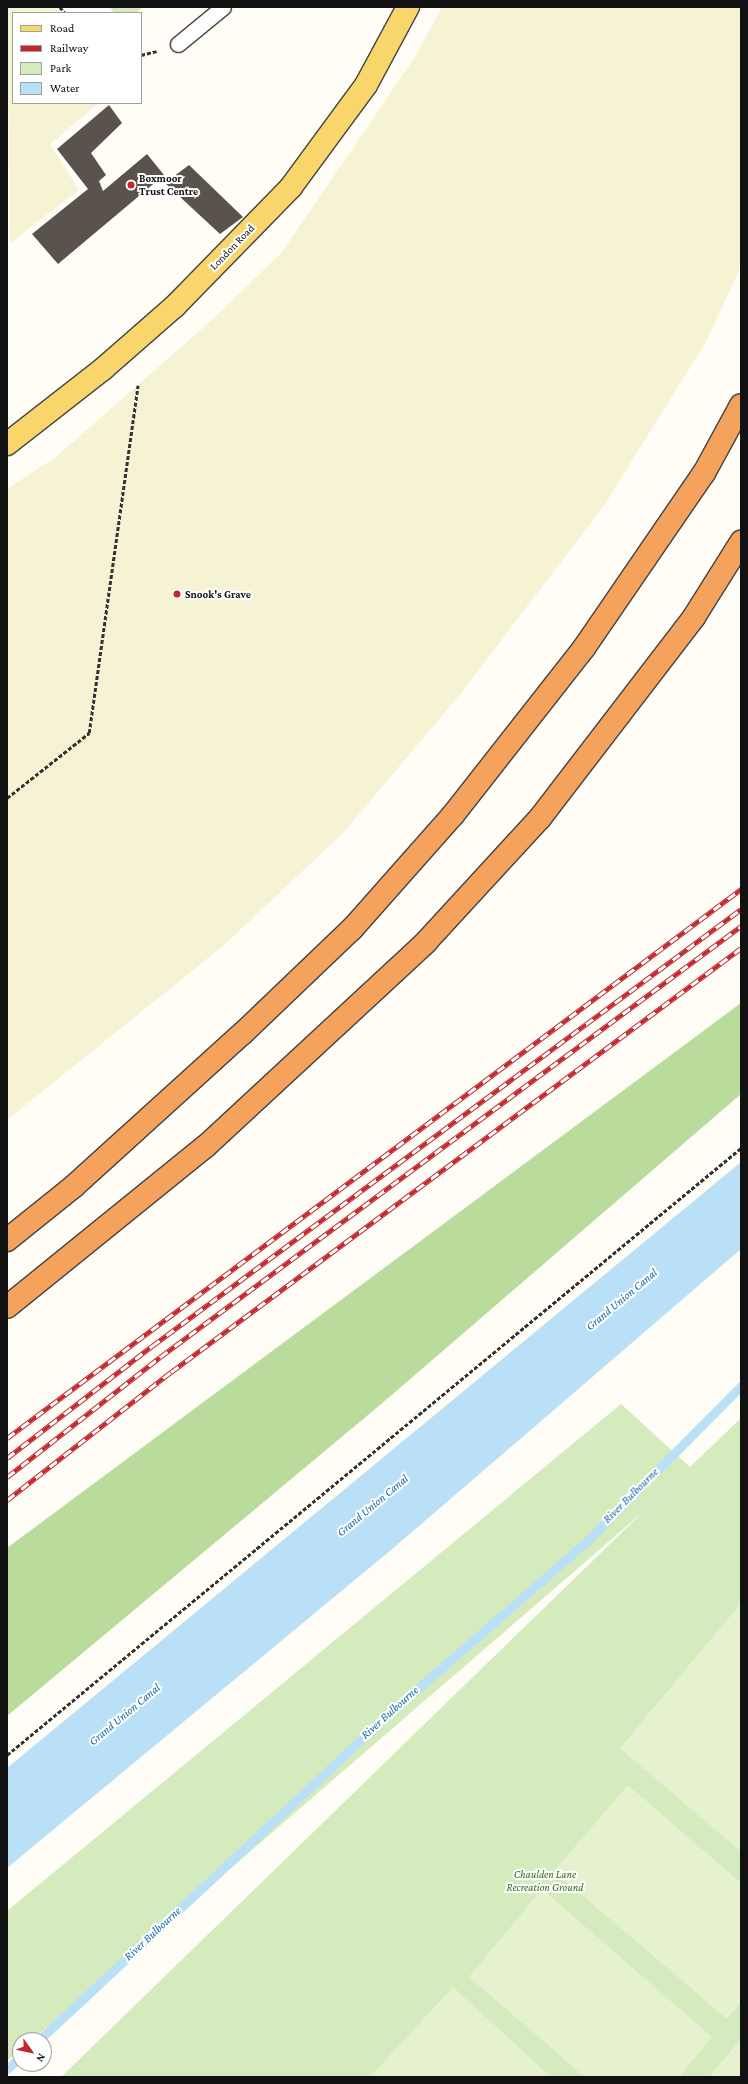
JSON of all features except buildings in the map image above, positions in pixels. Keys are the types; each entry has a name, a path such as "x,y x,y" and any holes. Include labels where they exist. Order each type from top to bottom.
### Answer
{"highway":[{"path":"7,1240 73,1187 243,1033 352,929 453,815 588,641 704,473 741,405"},
{"path":"7,1307 206,1146 425,944 540,818 694,617 741,542"}],"main road":[{"name":"London Road","path":"7,444 103,369 175,306 291,187 366,85 408,7"}],"lane":[{"path":"178,44 222,7"}],"path":[{"path":"7,798 90,733 138,385"},
{"path":"7,1755 741,1148"}],"shaded area":[{"path":"7,7 54,7 58,12 12,12 12,104 98,104 50,144 79,190 10,243"},
{"path":"442,7 741,7 741,266 706,342 605,504 463,691 343,833 223,946 7,1120 7,489 56,457 213,319 282,252 415,57"}],"green space":[{"path":"110,7 143,7 137,12 113,12"},
{"path":"741,1003 741,1094 380,1405 7,1716 7,1548"},
{"name":"Chaulden Lane Recreation Ground","path":"621,1404 690,1467 741,1418 741,2077 61,2077 643,1512 41,2032 12,2032 12,2057 7,2061 7,1911"},
{"path":"741,1603 741,1847 739,1850 620,1748"},
{"path":"628,1785 741,1883 741,2002 727,2019 554,1871"},
{"path":"542,1889 712,2037 679,2077 585,2077 469,1977"},
{"path":"453,1987 551,2077 370,2077"},
{"path":"741,2039 741,2077 709,2077"}],"water":[{"name":"Grand Union Canal","path":"741,1162 741,1249 391,1550 7,1868 7,1768"}],"waterway":[{"name":"River Bulbourne","path":"48,2032 383,1719 586,1542 741,1386"},
{"name":"River Bulbourne","path":"7,2069 12,2064"}],"railway":[{"path":"7,1438 741,889"},
{"path":"7,1458 152,1346 741,909"},
{"path":"7,1477 160,1357 741,926"},
{"path":"7,1500 171,1372 741,948"}],"place":[{"name":"Boxmoor Trust Centre","path":"131,185"},
{"name":"Snook's Grave","path":"177,594"}]}
